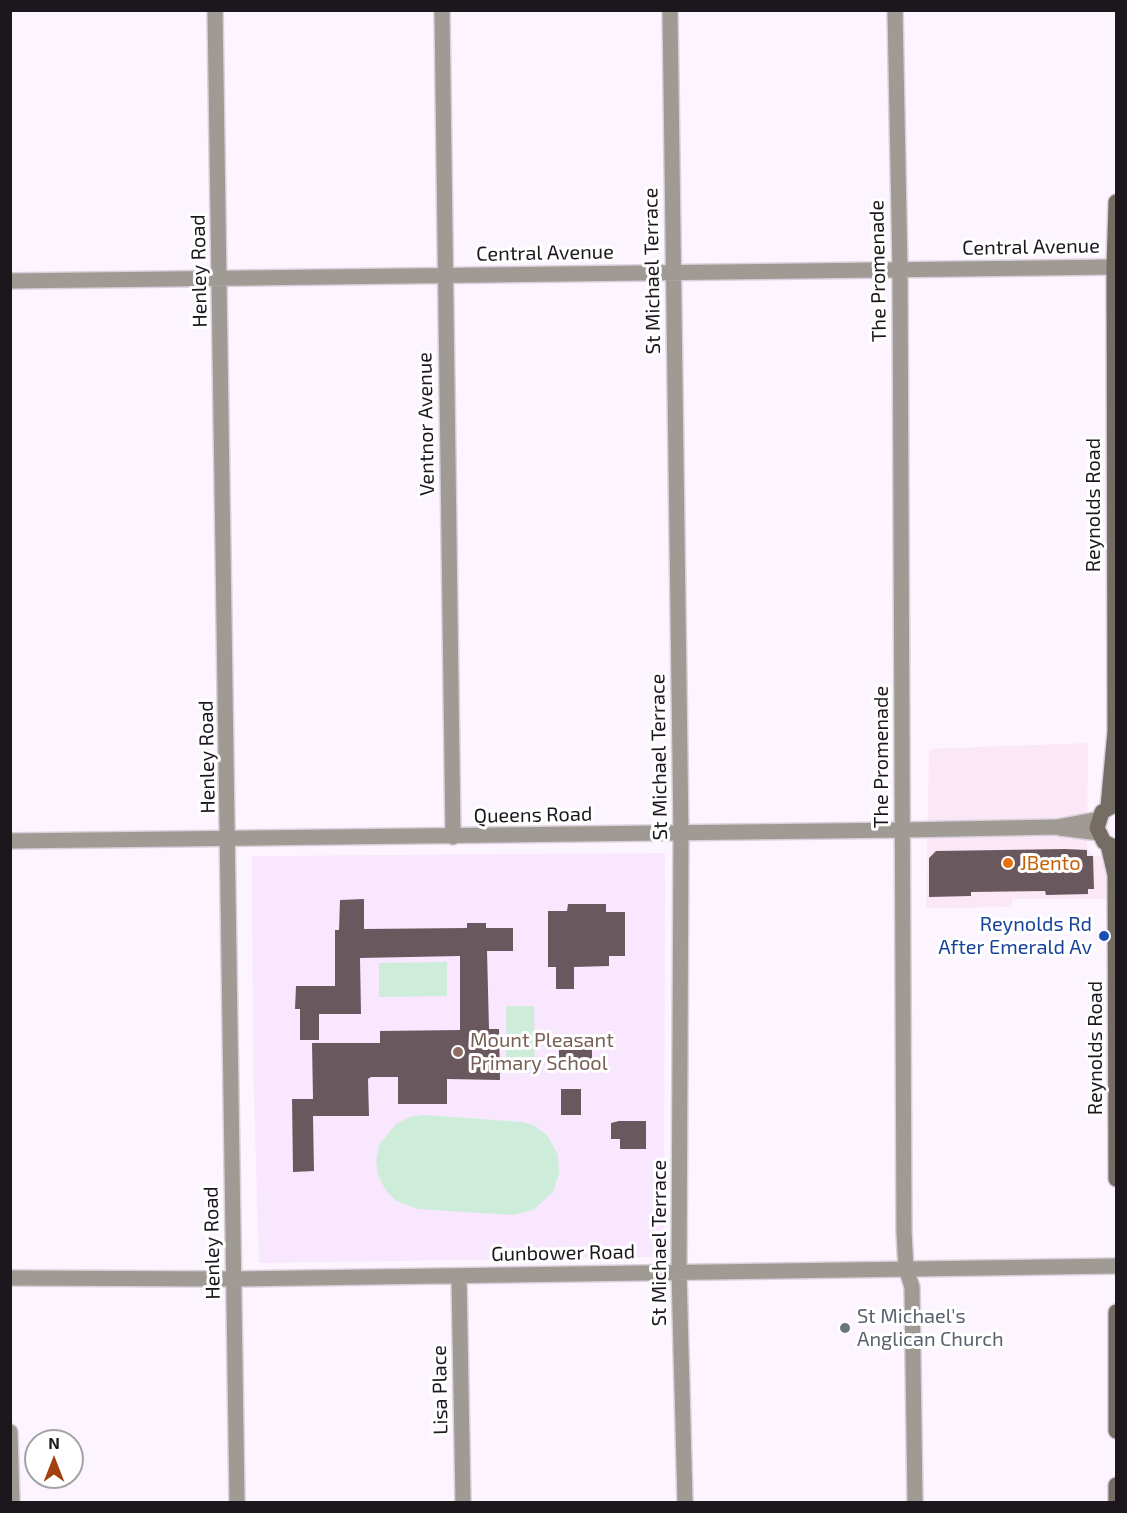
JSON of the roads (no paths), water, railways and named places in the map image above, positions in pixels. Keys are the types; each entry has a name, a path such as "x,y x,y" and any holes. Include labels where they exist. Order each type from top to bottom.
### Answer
{"main road":[{"name":"Reynolds Road","path":"1116,202 1116,731 1105,816 1115,875 1116,1179"},
{"path":"1116,1312 1116,1431"},
{"path":"1116,1485 1116,1503"}],"street":[{"name":"Henley Road","path":"215,10 230,839 237,1503"},
{"name":"Ventnor Avenue","path":"442,10 453,837"},
{"name":"St Michael Terrace","path":"670,10 681,834 679,1272 685,1503"},
{"name":"The Promenade","path":"895,10 900,269 904,1232 906,1268 912,1287 915,1503"},
{"name":"Central Avenue","path":"10,281 1115,267"},
{"name":"Queens Road","path":"10,841 681,834 1057,827 1105,816"},
{"name":"Gunbower Road","path":"10,1278 234,1279 1116,1266"},
{"name":"Lisa Place","path":"459,1276 463,1503"},
{"path":"10,1432 12,1503"}],"place":[{"name":"JBento","path":"1008,863"},
{"name":"Reynolds Rd After Emerald Av","path":"1104,936"},
{"name":"Mount Pleasant Primary School","path":"458,1052"},
{"name":"St Michael's Anglican Church","path":"845,1328"}]}
